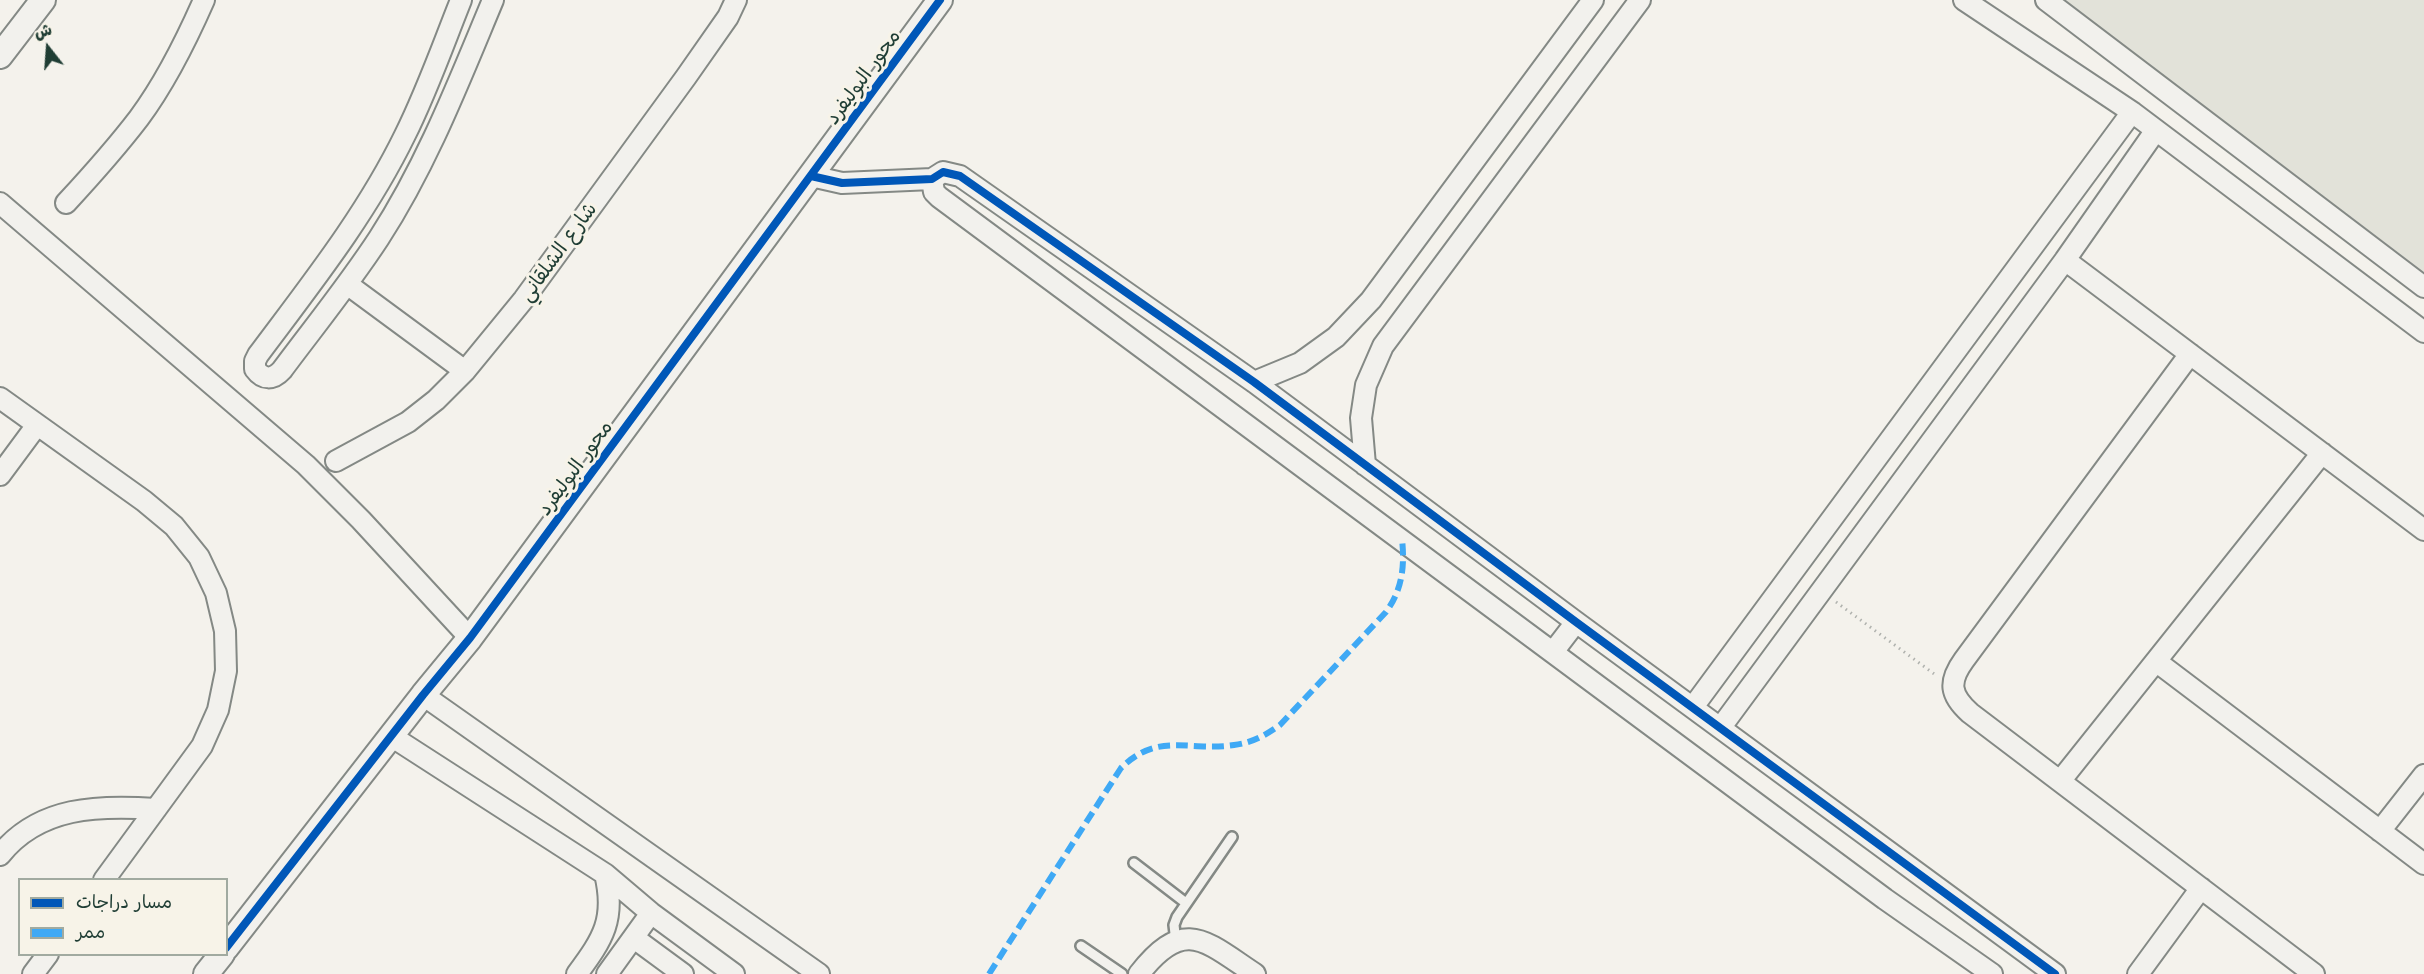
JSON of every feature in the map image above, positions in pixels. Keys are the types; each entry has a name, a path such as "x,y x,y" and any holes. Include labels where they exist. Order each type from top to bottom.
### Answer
{"street":[{"path":"0,56 43,0"},
{"path":"66,203 106,159 140,116 168,71 204,0"},
{"path":"461,0 405,136 380,182 326,265 258,355 255,369 259,374 271,377 282,370 347,284 379,237 409,186 451,102 493,0"},
{"name":"شارع الشلقاني","path":"336,461 408,422 436,400 465,371 524,299 710,45 736,0"},
{"name":"محور البوليفرد","path":"228,945 470,638 940,0"},
{"path":"1254,382 1309,357 1336,337 1371,300 1593,0"},
{"path":"1365,465 1361,418 1366,385 1383,346 1640,0"},
{"path":"1964,0 2132,112 2424,332"},
{"path":"2046,0 2424,286"},
{"path":"445,41 471,52"},
{"path":"1693,706 2132,112"},
{"path":"1721,727 2065,260 2156,130"},
{"path":"811,176 842,183 932,179 943,172 960,176 1254,382 2055,974"},
{"path":"932,179 934,192 947,202 1885,899 1992,974"},
{"path":"0,203 306,465 470,638"},
{"path":"2065,260 2424,530"},
{"path":"347,284 465,371"},
{"path":"2190,354 1959,666 1955,672 1953,688 1959,702 1970,712 2314,974"},
{"path":"0,399 144,501 174,526 199,557 216,593 225,631 226,671 218,710 202,746 105,878"},
{"path":"0,476 38,425"},
{"path":"2061,780 2322,453"},
{"path":"1553,652 1576,622"},
{"path":"2157,662 2424,864"},
{"path":"423,695 819,974"},
{"path":"391,736 604,874 651,913 734,974"},
{"path":"2380,831 2424,775"},
{"path":"0,855 8,844 30,827 56,815 84,809 117,807 156,809"},
{"path":"577,974 603,938 609,917 610,895 604,874"},
{"path":"2138,974 2201,888"},
{"path":"607,974 651,913"},
{"path":"634,938 683,974"},
{"path":"1139,974 1162,949 1191,938 1206,941 1254,974"},
{"path":"33,974 46,956"},
{"path":"206,974 220,956"}],"lane":[{"path":"1176,942 1174,925 1186,903 1232,837"},
{"path":"1134,863 1186,903"},
{"path":"1081,946 1122,974"}],"path":[{"path":"1821,591 1953,688"}],"shaded area":[{"path":"2063,0 2424,0 2424,272"}],"marked path":[{"path":"989,974 1121,768 1148,750 1162,746 1241,744 1258,738 1280,725 1386,612 1396,595 1401,578 1402,539"}],"cycle path":[{"path":"228,945 470,638 940,0"},
{"path":"811,176 842,183 932,179 943,172 960,176 1254,382 2055,974"}]}
